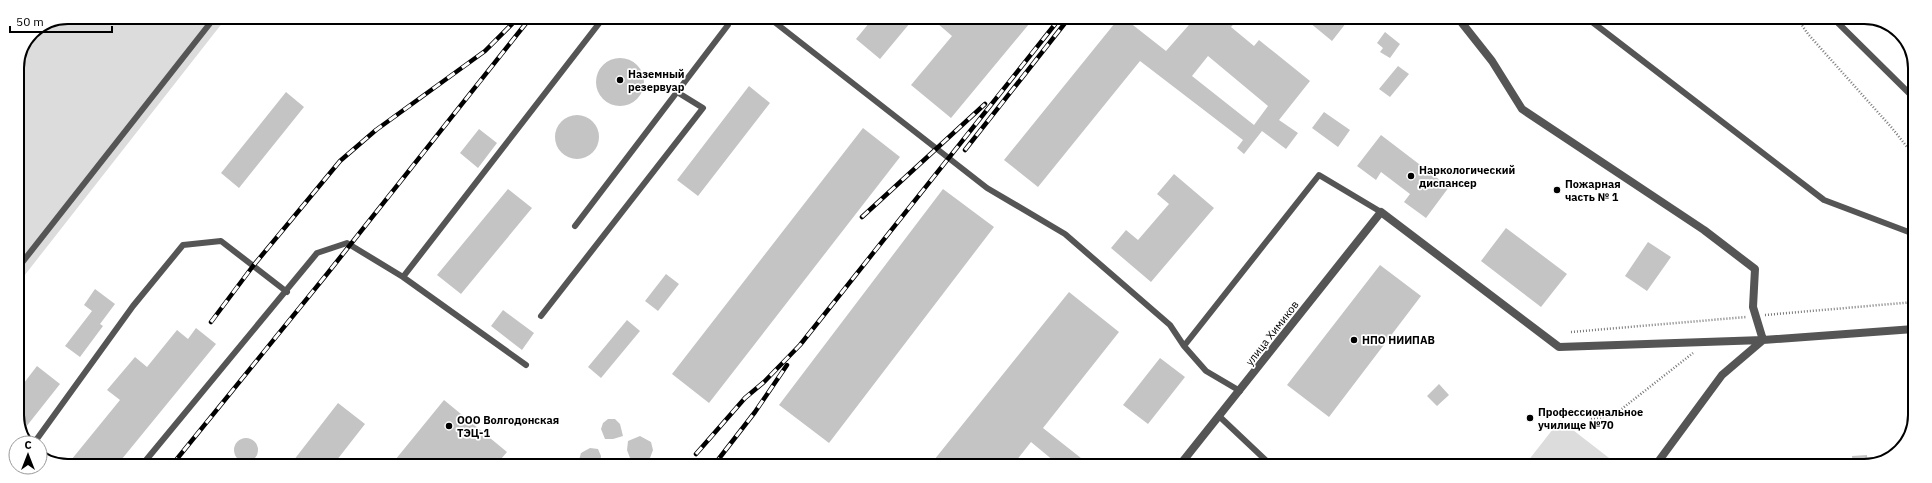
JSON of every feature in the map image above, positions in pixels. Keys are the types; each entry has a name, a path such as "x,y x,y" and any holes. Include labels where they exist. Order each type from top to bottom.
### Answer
{"street":[{"path":"1463,24 1492,61 1522,109 1704,230 1755,269 1753,307 1763,340"},
{"path":"1381,212 1559,347 1763,340 1908,329"},
{"name":"улица Химиков","path":"1185,459 1381,212"},
{"path":"1661,459 1722,375 1763,340"}],"lane":[{"path":"24,261 210,24"},
{"path":"403,277 599,24"},
{"path":"575,226 728,24"},
{"path":"777,24 987,188 1065,234 1170,325 1184,346 1206,371 1240,391"},
{"path":"1595,24 1824,200 1908,232"},
{"path":"1839,24 1908,92"},
{"path":"541,316 703,108 677,92"},
{"path":"1184,346 1319,175 1381,212"},
{"path":"40,435 133,306 183,245 220,241 287,292"},
{"path":"147,459 287,292 317,253 347,242 403,277 526,365"},
{"path":"1220,416 1265,459"}],"path":[{"path":"1800,24 1908,147"},
{"path":"1571,332 1908,303"},
{"path":"1591,419 1614,415 1691,355 1704,342"}],"shaded area":[{"path":"68,24 222,24 24,276 24,68 27,51 31,43 43,31 51,27"},
{"path":"1560,420 1610,459 1529,459"}],"building":[{"path":"868,24 909,24 880,59 856,39"},
{"path":"938,24 1029,24 951,118 911,85 952,36"},
{"path":"1114,24 1132,24 1166,51 1190,24 1234,24 1231,27 1254,46 1259,40 1310,81 1279,120 1298,133 1286,149 1262,131 1244,154 1237,148 1243,140 1140,61 1038,187 1004,160","holes":["1208,56 1268,106 1254,125 1192,76"]},
{"path":"1311,24 1345,24 1332,41"},
{"path":"1385,32 1400,44 1390,58 1380,52 1383,48 1377,43"},
{"name":"Наземный резервуар","path":"620,58 629,60 637,65 642,73 644,82 642,91 637,99 629,104 620,106 611,104 603,99 598,91 596,82 598,73 603,65 611,60"},
{"path":"1398,66 1409,74 1390,97 1379,89"},
{"path":"749,86 770,103 698,196 677,180"},
{"path":"286,92 304,107 239,188 221,173"},
{"path":"1324,112 1350,130 1338,147 1312,128"},
{"path":"573,115 581,115 593,121 599,133 599,141 593,153 581,159 573,159 561,153 555,141 555,133 561,121"},
{"path":"863,128 900,157 709,403 672,374"},
{"path":"479,129 497,143 478,168 460,153"},
{"name":"Наркологический диспансер","path":"1381,135 1449,187 1426,218 1404,202 1410,194 1381,172 1376,180 1357,166"},
{"path":"1174,174 1214,208 1151,282 1111,248 1126,230 1138,240 1169,204 1157,194"},
{"path":"508,189 532,208 461,294 437,275"},
{"path":"943,189 994,227 829,443 779,405"},
{"path":"1506,228 1567,274 1541,307 1481,261"},
{"path":"1648,242 1671,257 1647,291 1625,276"},
{"name":"НПО НИИПАВ","path":"1380,265 1421,296 1329,417 1287,385"},
{"path":"666,274 679,284 658,311 645,301"},
{"path":"95,289 115,304 100,324 103,326 80,357 65,346 92,311 84,305"},
{"path":"1069,292 1119,332 1043,428 1082,459 1052,459 1031,442 1018,459 935,459"},
{"path":"503,310 534,333 522,350 491,326"},
{"path":"627,320 640,331 601,378 588,367"},
{"path":"196,328 216,344 122,459 72,459 120,400 107,390 135,357 147,367 177,330 188,339"},
{"path":"1160,358 1185,377 1148,424 1123,405"},
{"path":"37,366 60,384 25,428 24,418 24,383"},
{"path":"1439,384 1449,395 1437,406 1427,396"},
{"name":"ООО Волгодонская ТЭЦ-1","path":"444,400 507,452 501,459 396,459"},
{"path":"338,403 365,424 338,459 295,459"},
{"path":"608,419 615,419 620,424 623,436 613,439 605,439 601,429 603,423"},
{"path":"640,436 651,442 653,450 650,458 630,458 627,450 628,441"},
{"path":"246,438 251,439 255,441 258,450 255,459 237,459 234,450 237,441"},
{"path":"590,448 598,449 601,459 579,459 581,453"},
{"path":"1867,455 1867,459 1852,459 1852,456"}],"railway":[{"path":"211,322 253,266 340,161 376,130 485,51 512,24"},
{"path":"177,459 327,274 525,24"},
{"path":"696,454 745,398 764,382 800,345 1055,24"},
{"path":"965,150 1064,24"},
{"path":"862,217 985,104"},
{"path":"719,459 755,412 787,365"}],"place":[{"name":"Наземный резервуар","path":"620,80"},
{"name":"Наркологический диспансер","path":"1411,176"},
{"name":"Пожарная часть № 1","path":"1557,190"},
{"name":"НПО НИИПАВ","path":"1354,340"},
{"name":"Профессиональное училище №70","path":"1530,418"},
{"name":"ООО Волгодонская ТЭЦ-1","path":"449,426"}]}
